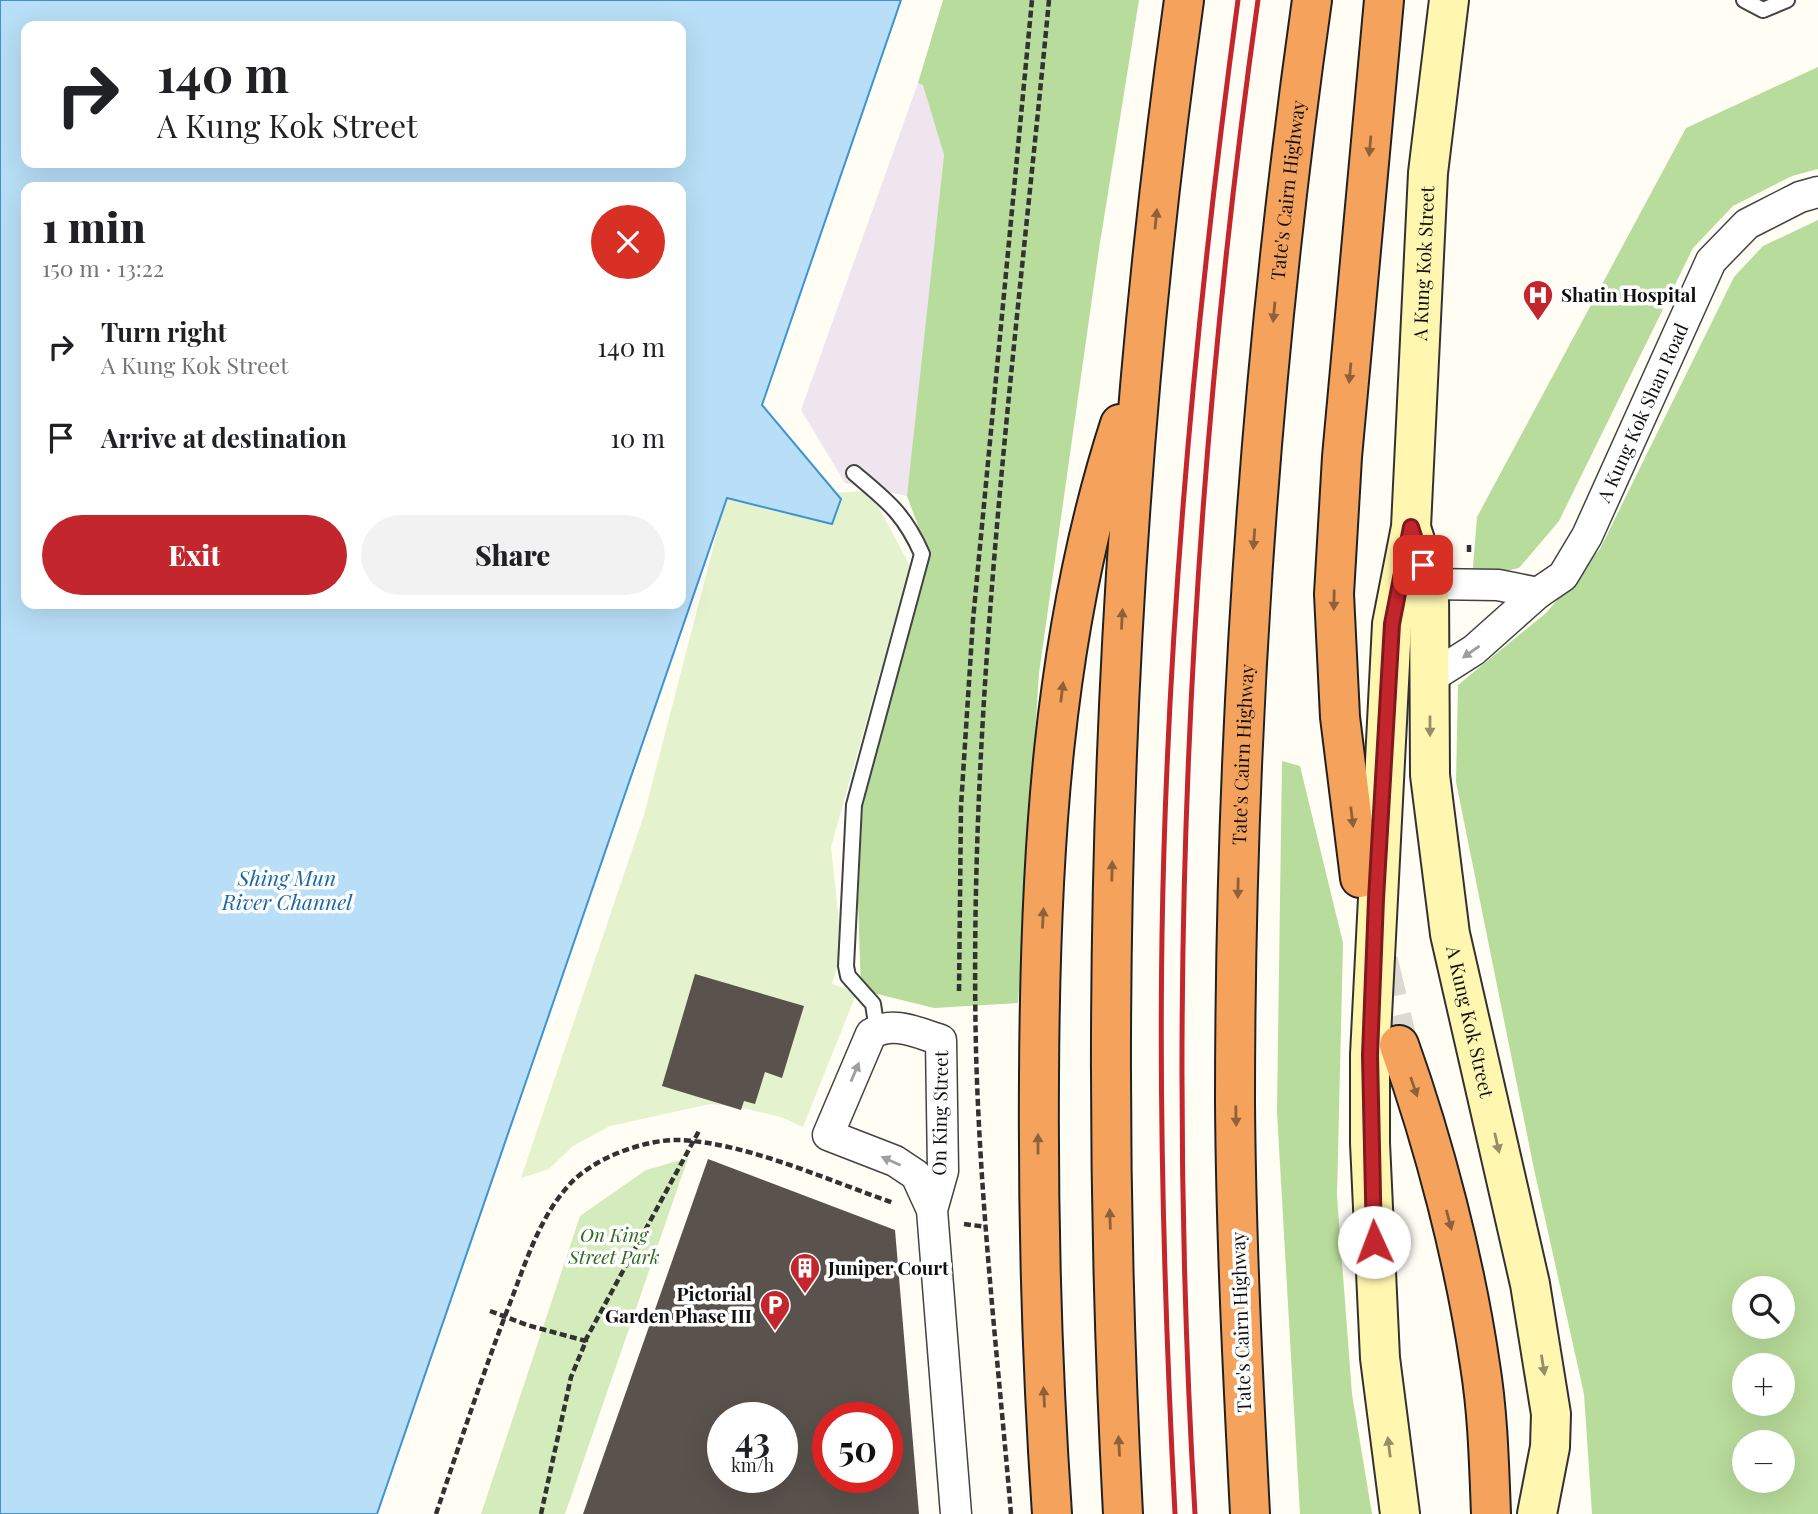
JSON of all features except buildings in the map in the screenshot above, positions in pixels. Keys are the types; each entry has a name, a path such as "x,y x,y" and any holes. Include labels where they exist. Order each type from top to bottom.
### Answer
{"highway":[{"path":"1123,1514 1110,1209 1110,975 1121,631 1142,359 1160,182 1184,0"},
{"name":"Tate's Cairn Highway","path":"1250,1514 1238,1259 1236,1104 1241,773 1248,615 1264,409 1280,244 1312,0"},
{"path":"1360,877 1340,717 1334,594 1342,457 1384,0"},
{"path":"1052,1514 1038,1212 1039,986 1049,790 1072,610 1097,494 1142,359"},
{"path":"1399,1045 1418,1100 1465,1286 1481,1366 1491,1514"}],"main road":[{"name":"A Kung Kok Street","path":"1400,1514 1380,1358 1370,1143 1376,899 1392,624 1411,527 1428,173 1449,0"},
{"name":"A Kung Kok Street","path":"1411,527 1429,584 1430,775 1450,934 1530,1284 1551,1413 1550,1447 1537,1514"},
{"path":"1392,624 1408,596 1429,584"}],"street":[{"name":"A Kung Kok Shan Road","path":"1430,678 1474,650 1538,593 1563,576 1587,536 1711,261 1747,224 1800,197 1818,192"},
{"path":"1429,584 1498,585 1538,593"},
{"name":"On King Street","path":"932,1210 943,1171 941,1040 900,1028 882,1027 871,1034 828,1135 895,1161 916,1175 932,1210 956,1514"}],"lane":[{"path":"1744,0 1763,10 1787,0"},
{"path":"854,473 897,509 911,528 922,554 855,805 846,966 848,976 873,1004 877,1030"}],"path":[{"path":"959,990 961,806 973,620 1032,0"},
{"path":"1011,1514 987,1227 976,1049 981,765 997,537 1049,0"},
{"path":"541,1514 571,1377 585,1341 700,1129"},
{"path":"436,1514 505,1316 537,1234 570,1184 600,1162 637,1147 677,1140 723,1144 902,1206"},
{"path":"969,1225 987,1227"},
{"path":"490,1311 585,1341"}],"shaded area":[{"path":"918,83 923,84 944,155 915,445 907,496 845,483 801,410"}],"green space":[{"path":"943,0 1139,0 1099,249 1039,673 1018,1003 934,1008 861,990 858,902 863,802 929,555 907,496 944,155 923,85 918,83"},
{"path":"1818,67 1818,169 1792,176 1733,206 1693,248 1559,521 1519,568 1472,579 1477,517 1686,128"},
{"path":"1818,220 1818,1514 1592,1514 1584,1394 1534,1169 1456,782 1458,685 1546,613 1600,549 1734,277 1763,246"},
{"path":"870,491 910,566 831,847 842,949 832,984 857,992 803,1127 781,1117 734,1106 710,1104 610,1126 573,1146 549,1169 521,1178 644,815 726,498"},
{"path":"1282,761 1300,766 1343,943 1337,1196 1352,1394 1372,1514 1300,1514 1277,1112"},
{"name":"On King Street Park","path":"688,1158 565,1514 481,1514 580,1216 646,1170"}],"water":[{"name":"Shing Mun River Channel","path":"0,0 901,0 762,405 841,499 832,524 727,498 377,1514 0,1514"}],"tunnel":[{"path":"1379,961 1399,1045"}],"railway":[{"path":"1175,1514 1162,1152 1161,1007 1165,818 1186,466 1209,233 1238,0"},
{"path":"1195,1514 1186,1324 1182,1134 1183,945 1189,756 1199,566 1214,377 1258,0"}],"place":[{"name":"Shatin Hospital","path":"1538,322"},
{"name":"Juniper Court","path":"805,1295"},
{"name":"Pictorial Garden Phase III","path":"775,1332"}],"route":[{"path":"1374,1242 1370,1055 1376,899 1392,624 1411,527 1423,565"}]}
